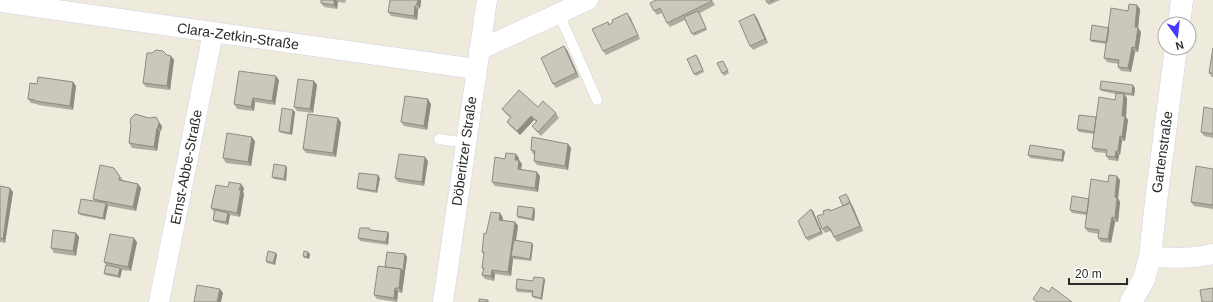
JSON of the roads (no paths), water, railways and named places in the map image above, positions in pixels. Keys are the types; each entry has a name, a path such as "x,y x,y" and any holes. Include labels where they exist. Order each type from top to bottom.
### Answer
{"street":[{"name":"Döberitzer Straße","path":"443,302 486,0"},
{"path":"478,60 559,14 588,0"},
{"path":"1180,16 1182,0"},
{"name":"Clara-Zetkin-Straße","path":"0,2 213,32 478,60"},
{"name":"Ernst-Abbe-Straße","path":"159,302 213,32"},
{"name":"Gartenstraße","path":"1132,302 1144,279 1150,257 1175,56"},
{"path":"1150,257 1175,259 1196,258 1213,254"}],"lane":[{"path":"559,14 597,100"},
{"path":"439,139 466,143"}]}
